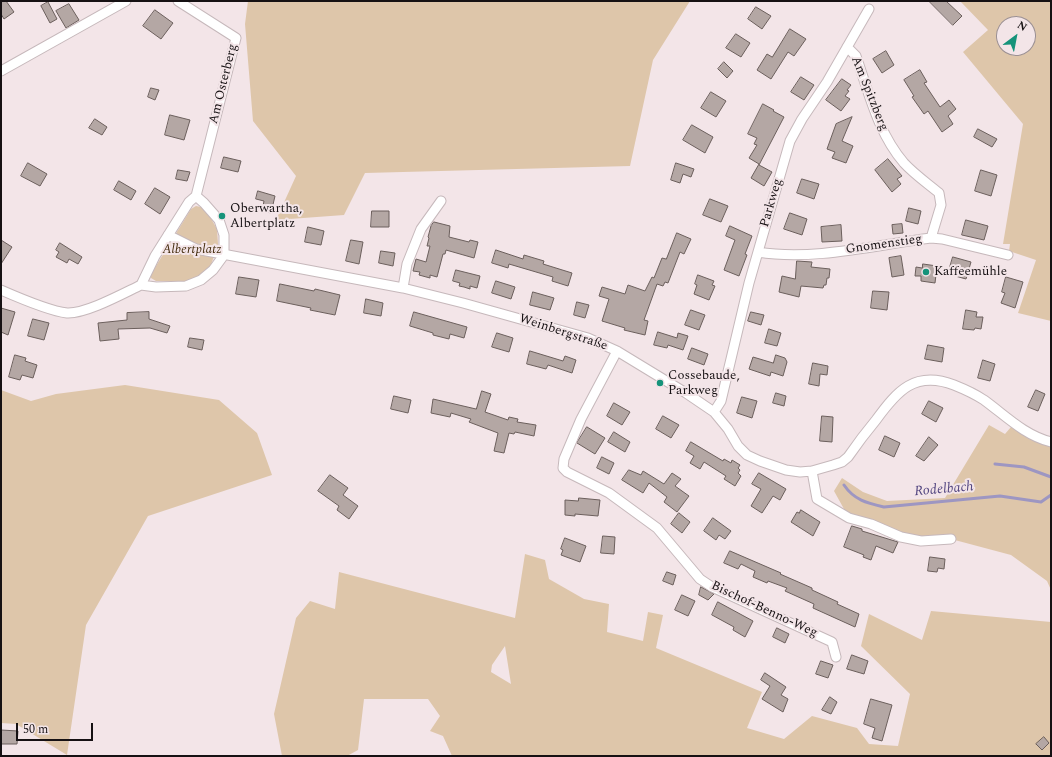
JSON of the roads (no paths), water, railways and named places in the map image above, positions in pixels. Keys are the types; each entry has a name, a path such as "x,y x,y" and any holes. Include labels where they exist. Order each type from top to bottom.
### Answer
{"street":[{"path":"1,71 126,1"},
{"name":"Am Osterberg","path":"178,1 236,38 196,196"},
{"name":"Parkweg","path":"714,412 721,401 749,283 790,141 802,119 827,82 869,9"},
{"name":"Am Spitzberg","path":"847,47 856,56 882,130 903,162 918,177 939,193 941,205 931,238"},
{"path":"1,290 57,311 69,313 84,310 141,284 156,287 186,286 201,280 212,270 224,255 224,235 219,220 196,196 189,202 168,235 152,261 141,284"},
{"path":"403,288 407,264 421,229 441,201"},
{"path":"168,235 196,249 224,255"},
{"name":"Gnomenstieg","path":"758,252 775,255 830,253 931,238 942,239 1008,255"},
{"name":"Weinbergstraße","path":"224,255 403,288 588,338 617,351 714,412 728,429 738,446 747,455 786,470 800,472 812,471 842,462 848,457 892,398 912,383 928,380 946,382 965,389 983,400 1022,429 1051,442"},
{"name":"Bischof-Benno-Weg","path":"617,351 581,419 564,459 563,468 567,472 609,493 657,528 700,579 712,587 832,642 836,657"},
{"path":"812,471 817,499 849,518 871,524 902,538 920,541 951,540"}],"waterway":[{"path":"995,464 1024,467 1051,477"},
{"name":"Rodelbach","path":"844,485 852,494 861,500 884,507 1000,496 1041,502 1051,495"}],"place":[{"name":"Oberwartha, Albertplatz","path":"222,216"},
{"name":"Kaffeemühle","path":"926,272"},
{"name":"Cossebaude, Parkweg","path":"660,383"}],"park label":[{"name":"Albertplatz","path":"192,250"}]}
